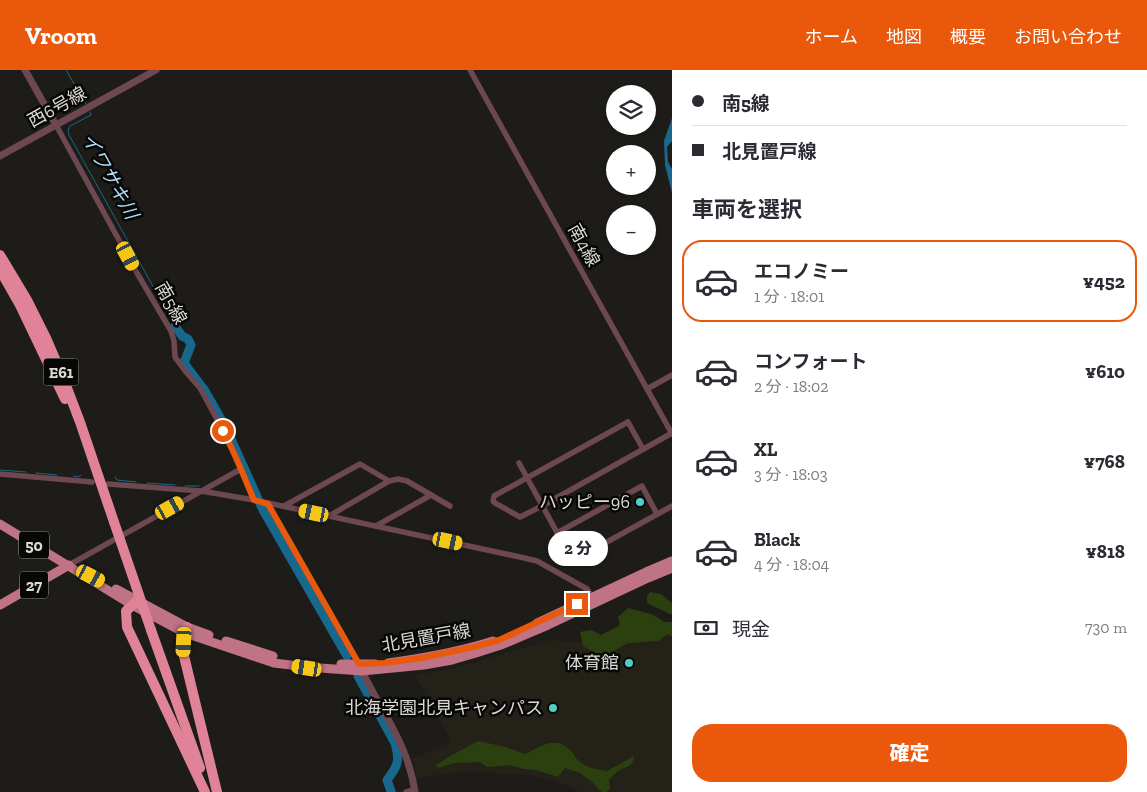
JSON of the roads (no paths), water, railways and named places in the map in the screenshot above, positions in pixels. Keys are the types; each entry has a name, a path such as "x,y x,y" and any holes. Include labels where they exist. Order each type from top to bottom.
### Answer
{"highway":[{"name":"E61","path":"0,255 27,300 59,368 80,422 209,792"},
{"name":"E61","path":"0,270 20,305 55,378 105,497"},
{"path":"135,603 126,611 127,628 205,792"},
{"path":"186,630 183,652 217,792"}],"main road":[{"name":"北見置戸線","path":"0,524 77,572 186,630 275,657 360,667 421,658 499,640 672,568"},
{"name":"北見置戸線","path":"593,600 646,572 672,561"},
{"name":"27","path":"0,605 69,566"}],"street":[{"name":"南5線","path":"25,70 171,331 175,357 200,388 231,445 257,501"},
{"name":"西6号線","path":"0,156 156,70"},
{"name":"南4線","path":"470,70 672,434"},
{"path":"647,388 672,375"},
{"path":"643,449 628,422 494,496 493,501 520,517 672,434"},
{"path":"519,463 560,538 583,552 588,553 672,506"},
{"path":"284,506 360,464 389,481"},
{"path":"69,566 242,469"},
{"path":"0,474 92,482"},
{"path":"329,516 389,481 398,479 407,481 450,506"},
{"path":"108,484 201,491 257,501 537,561 587,589 593,600"},
{"path":"557,533 642,486 657,514"},
{"path":"376,526 430,495"},
{"path":"268,504 398,737 411,770 415,790 406,792"}],"water":[{"path":"672,118 672,141 667,147 668,162 672,169 672,193 665,165 664,141"}],"waterway":[{"name":"イワサキ川","path":"66,70 86,104"},
{"name":"イワサキ川","path":"90,112 91,115 70,126 68,130 69,135 175,326"},
{"name":"イワサキ川","path":"175,326 182,336 188,339 191,345 184,363 205,391 226,428 263,510 347,656"},
{"path":"0,470 26,472"},
{"path":"36,473 57,475"},
{"path":"74,476 78,477 81,475"},
{"path":"115,477 117,480 136,482"},
{"path":"147,483 175,485"},
{"path":"185,486 199,486"},
{"name":"イワサキ川","path":"358,676 395,743 397,763 387,780 391,791"}],"place":[{"name":"ハッピー96","path":"640,502"},
{"name":"体育館","path":"629,663"},
{"name":"北海学園北見キャンパス","path":"553,708"}]}
